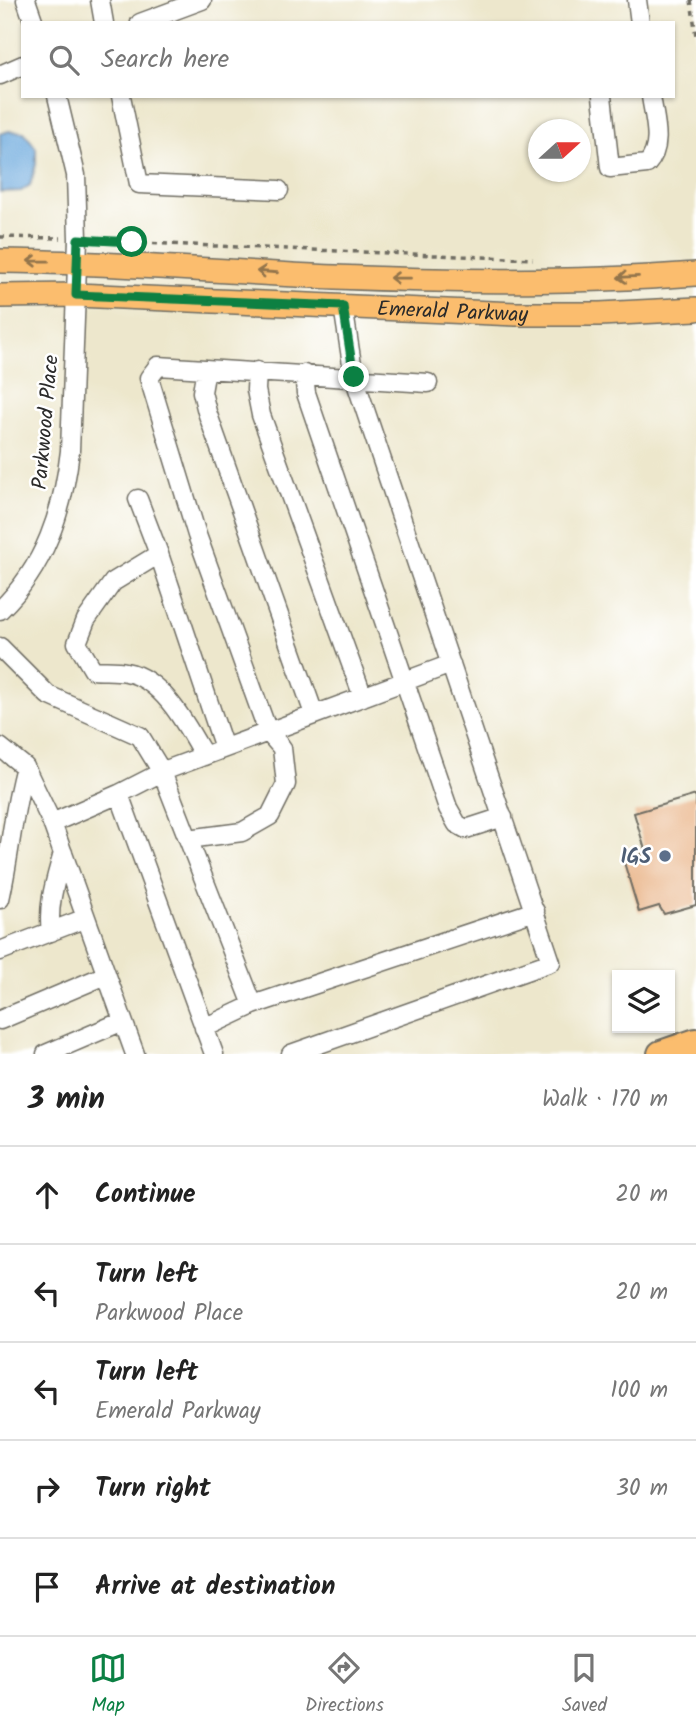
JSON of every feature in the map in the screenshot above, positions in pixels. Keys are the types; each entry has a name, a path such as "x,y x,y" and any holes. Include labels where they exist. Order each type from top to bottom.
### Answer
{"highway":[{"path":"661,1054 696,1042"}],"main road":[{"name":"Emerald Parkway","path":"0,261 76,262 335,277 513,279 696,274"},
{"name":"Emerald Parkway","path":"0,296 76,295 552,314 696,309"}],"street":[{"path":"26,0 33,21"},
{"path":"100,0 104,21"},
{"path":"145,21 202,0"},
{"path":"637,0 640,21"},
{"path":"0,75 21,66"},
{"name":"Parkwood Place","path":"0,610 27,579 46,548 66,484 70,451 78,239 76,175 57,98"},
{"path":"121,98 139,184 279,190"},
{"path":"602,98 610,168 647,164 655,156 657,142 651,98"},
{"path":"291,1054 551,962 354,377 343,306"},
{"path":"188,839 242,832 270,816 286,784 282,748 268,732 197,535 149,377 158,366 428,383"},
{"path":"206,369 202,391 207,412 314,715"},
{"path":"257,371 256,390 261,415 363,696"},
{"path":"304,374 306,393 448,808 457,824 466,829 503,817"},
{"path":"138,499 224,748"},
{"path":"159,554 113,582 86,620 77,643 93,670 128,672 158,688 185,723 204,756"},
{"path":"0,647 48,695 140,736 162,772 253,1005"},
{"path":"52,823 162,772 451,664"},
{"path":"0,747 25,767 52,823 135,1054"},
{"path":"0,899 15,826 19,787 25,767"},
{"path":"119,794 214,1054"},
{"path":"51,932 51,896 62,853"},
{"path":"204,1028 253,1005 534,911"},
{"path":"0,951 86,918"},
{"path":"0,1020 106,975"},
{"path":"46,1054 123,1021"}],"path":[{"path":"691,0 696,36"},
{"path":"0,237 536,259"}],"water":[{"path":"9,131 24,132 36,148 36,164 30,185 21,191 0,192 0,134"}],"building":[{"name":"IGS","path":"696,795 696,905 664,914 659,906 639,912 623,859 646,853 634,813"}],"place":[{"name":"IGS","path":"665,856"}],"route":[{"path":"132,242 78,239 76,295 343,306 354,377"}]}
